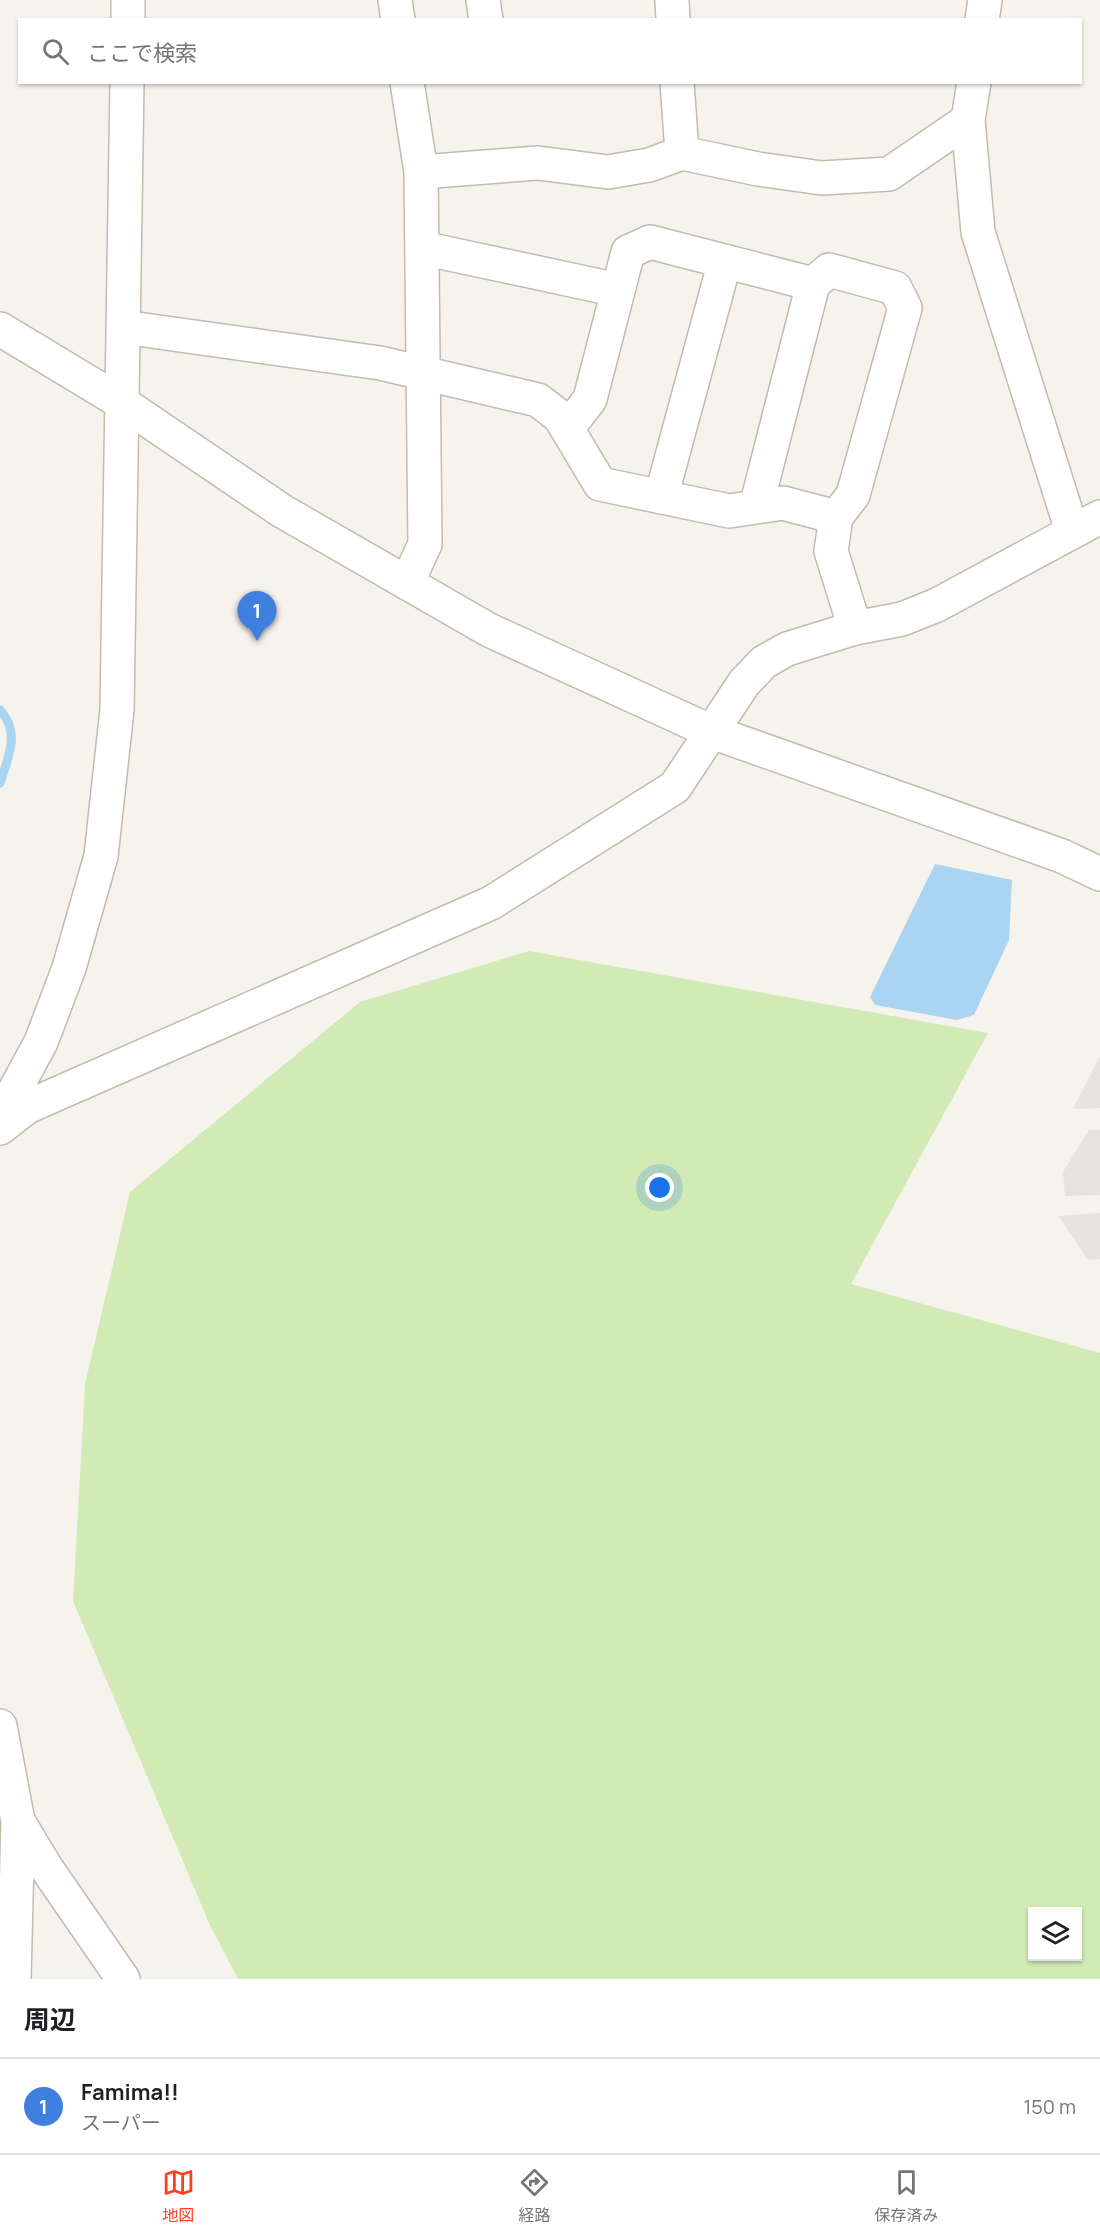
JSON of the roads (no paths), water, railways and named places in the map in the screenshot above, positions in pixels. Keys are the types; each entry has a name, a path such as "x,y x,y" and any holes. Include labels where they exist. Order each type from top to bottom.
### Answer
{"street":[{"path":"128,0 128,18"},
{"path":"395,0 398,18"},
{"path":"483,0 486,18"},
{"path":"672,0 673,18"},
{"path":"982,18 985,0"},
{"path":"0,1118 41,1042 69,968 101,856 117,710 127,84"},
{"path":"407,84 421,172 425,544 407,583"},
{"path":"677,84 682,153"},
{"path":"0,1128 27,1107 491,903 675,788 744,682 764,662 786,649 855,628 902,619 937,605 1086,524 978,232 968,120 974,84"},
{"path":"421,172 538,163 608,172 649,165 682,153 758,169 822,178 889,174 968,120"},
{"path":"567,429 590,399 628,252 650,242 813,284"},
{"path":"422,248 618,290"},
{"path":"661,497 725,261"},
{"path":"756,507 813,284 829,270 895,288 905,308 853,495 836,517 831,550 855,628"},
{"path":"123,327 380,363 538,400 560,417 600,484 729,511 783,503 836,517"},
{"path":"0,329 121,402 282,511 489,630 712,732 1041,849 1100,874"},
{"path":"0,1726 9,1821 14,1979"},
{"path":"9,1821 45,1866 123,1979"}],"water":[{"path":"935,864 1012,880 1009,940 974,1015 957,1020 875,1005 870,997"}],"waterway":[{"path":"0,710 10,727 11,736 9,755 0,783"}],"place":[{"name":"Famima!!","path":"257,641"}]}
